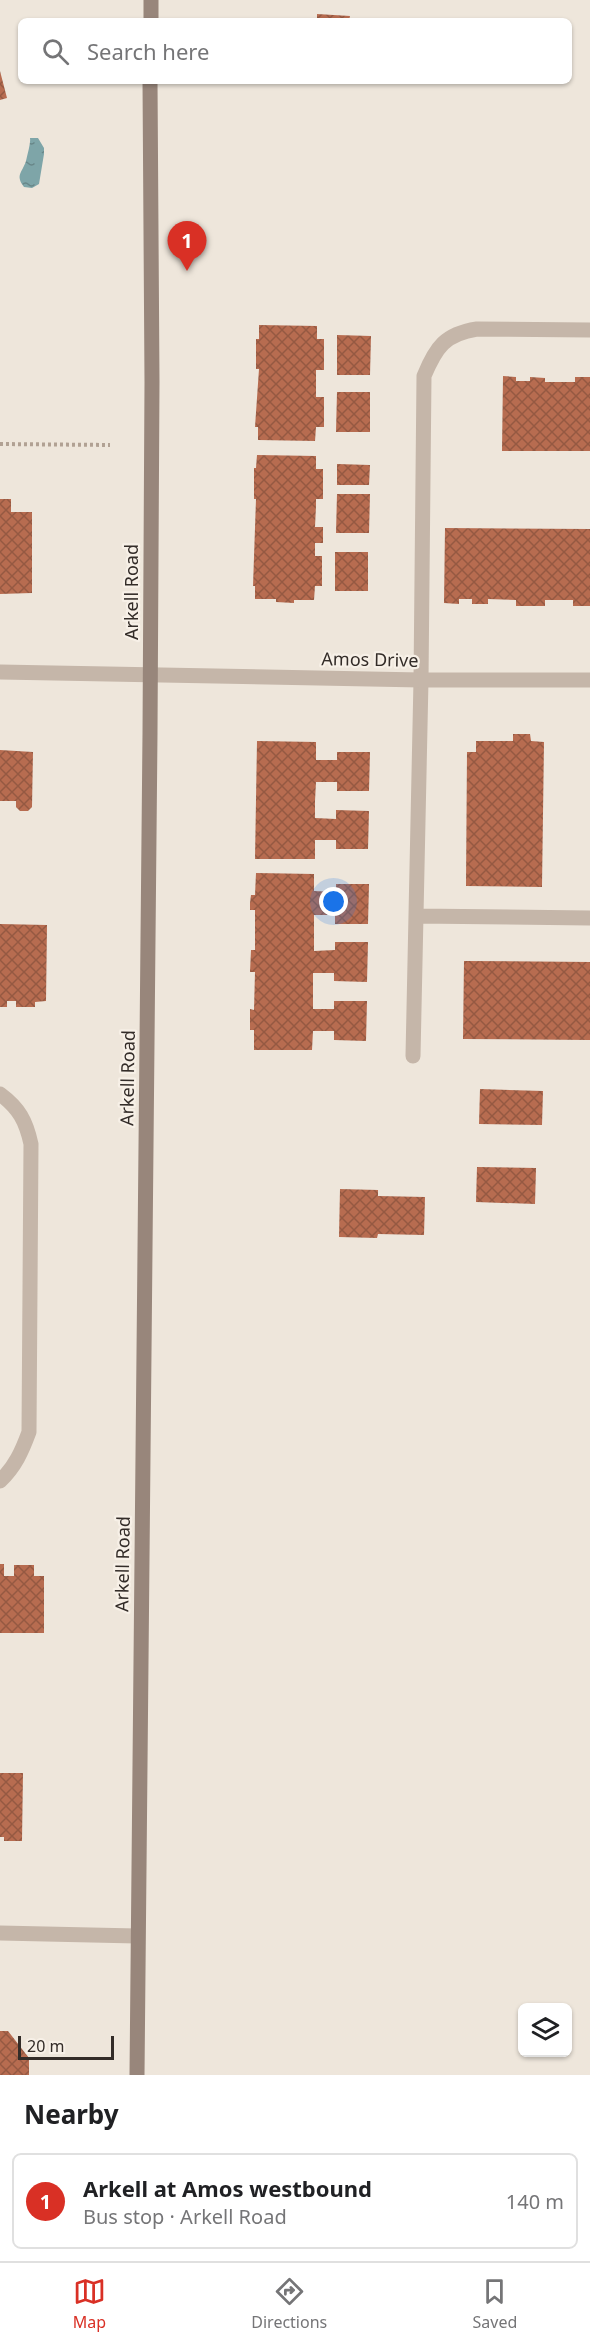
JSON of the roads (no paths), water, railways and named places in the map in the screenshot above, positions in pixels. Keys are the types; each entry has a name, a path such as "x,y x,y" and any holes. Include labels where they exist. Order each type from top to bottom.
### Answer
{"main road":[{"path":"151,18 152,0"},
{"name":"Arkell Road","path":"137,2075 152,382 150,84"}],"street":[{"path":"412,1056 421,680 424,376 432,356 446,339 460,332 477,329 590,330"},
{"name":"Amos Drive","path":"0,672 421,680 590,680"},
{"path":"416,916 590,918"},
{"path":"0,1094 16,1108 27,1125 31,1144 29,1432 20,1455 10,1471 0,1481"},
{"path":"0,1933 137,1936"}],"water":[{"path":"30,138 38,138 44,148 39,184 32,188 24,187 20,177 26,161"}],"place":[{"name":"Arkell at Amos westbound","path":"187,271"}]}
